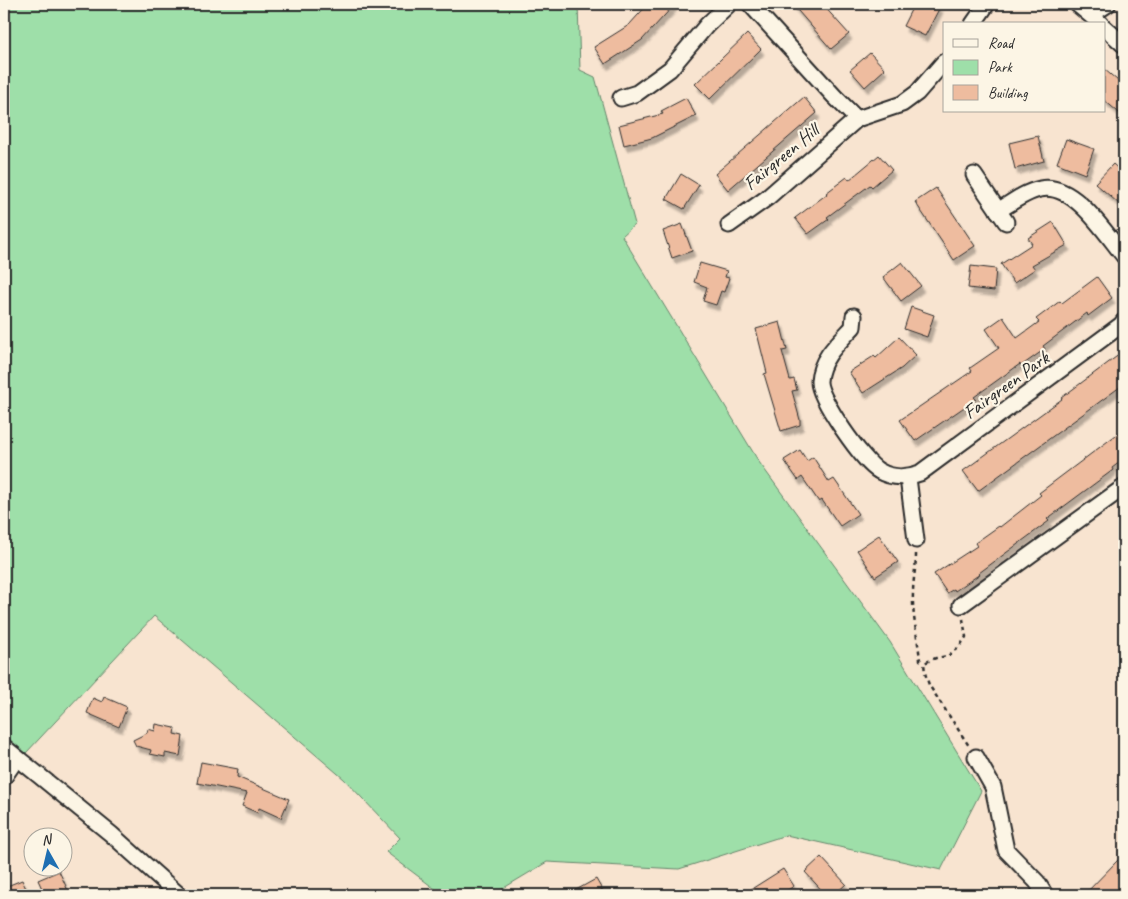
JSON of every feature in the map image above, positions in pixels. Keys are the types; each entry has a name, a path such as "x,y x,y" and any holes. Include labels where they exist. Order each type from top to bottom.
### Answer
{"street":[{"path":"621,98 637,93 670,69 706,25 729,4"},
{"path":"750,4 857,119"},
{"path":"974,22 987,4"},
{"path":"1078,4 1096,20 1108,4"},
{"path":"1106,29 1124,45"},
{"name":"Fairgreen Hill","path":"729,225 766,198 857,119 902,104 917,93 943,63"},
{"path":"974,175 1002,216 1029,193 1040,188 1053,188 1068,193 1078,201 1124,256"},
{"path":"854,316 853,327 840,340 822,366 819,381 821,394 832,413 871,465 880,472 908,478 916,540"},
{"name":"Fairgreen Park","path":"908,478 920,473 1124,321"},
{"path":"961,605 1124,487"},
{"path":"4,748 111,834 179,895"},
{"path":"976,757 993,786 1006,850 1037,882 1046,895"},
{"path":"4,777 17,758"}],"path":[{"path":"916,540 916,569 912,594 920,660 924,663 929,685 976,757"},
{"path":"924,663 948,656 960,646 966,637 961,605"}],"green space":[{"path":"4,4 578,4 580,70 595,77 635,224 622,236 759,462 890,642 981,791 941,870 786,835 679,869 547,862 492,895 443,895 386,852 400,838 344,779 154,616 26,753 4,735"}],"building":[{"path":"648,4 675,4 642,40 605,64 594,47 629,25"},
{"path":"792,4 822,4 849,34 831,49"},
{"path":"914,4 933,4 940,7 925,36 903,26"},
{"path":"747,34 761,49 710,99 695,84"},
{"path":"870,53 885,69 865,87 850,70"},
{"path":"1106,71 1124,86 1124,117 1106,102"},
{"path":"804,97 817,113 728,190 715,174"},
{"path":"686,98 696,116 652,138 624,145 619,125 663,114 661,111"},
{"path":"1038,136 1044,161 1015,169 1009,143"},
{"path":"1066,139 1094,149 1085,174 1057,163"},
{"path":"879,155 892,170 872,187 870,185 827,217 829,219 808,234 795,218 847,177 849,180"},
{"path":"1113,164 1124,174 1124,195 1118,203 1095,183"},
{"path":"681,174 699,185 684,209 666,199"},
{"path":"936,188 975,246 954,260 915,202"},
{"path":"1053,222 1067,245 1032,265 1035,269 1014,283 1001,264 1032,244 1028,238"},
{"path":"682,224 692,251 672,258 663,231"},
{"path":"902,262 921,286 901,301 883,277"},
{"path":"700,263 727,271 725,277 729,278 724,292 721,291 716,305 703,301 707,287 694,282"},
{"path":"971,266 996,269 994,291 968,288"},
{"path":"1097,277 1112,298 1088,316 1087,313 1043,346 1045,349 1021,366 1020,364 974,397 976,399 915,441 900,420 972,371 970,368 999,348 986,329 1003,317 1017,338 1039,322 1036,319 1060,301 1062,303"},
{"path":"911,307 934,315 927,337 904,329"},
{"path":"780,322 787,350 782,351 790,380 794,379 797,390 792,391 800,420 800,425 781,431 764,374 767,373 756,329"},
{"path":"899,337 916,355 902,368 863,393 849,372 874,356 876,358"},
{"path":"1124,351 1124,384 978,491 963,471"},
{"path":"1124,429 1124,459 1112,468 1113,470 1047,519 1049,521 980,574 955,591 954,589 947,593 934,574 977,546 975,543 1000,527 1041,495 1039,493"},
{"path":"800,450 807,461 813,457 829,482 834,479 858,514 840,526 822,500 819,502 802,477 798,480 784,460"},
{"path":"879,535 898,562 875,577 857,550"},
{"path":"104,697 127,707 119,727 87,713 93,698 102,702"},
{"path":"156,724 175,728 174,734 183,736 180,756 165,753 165,757 150,754 151,750 136,746 133,740 147,733 148,729 155,731"},
{"path":"201,762 238,769 237,777 289,799 281,818 259,808 258,813 242,806 247,793 197,783"},
{"path":"821,857 846,884 834,895 826,895 805,872"},
{"path":"1118,860 1124,866 1124,887 1116,895 1084,895"},
{"path":"783,869 794,886 780,895 742,895"},
{"path":"47,876 61,876 70,895 45,895 38,880"},
{"path":"596,879 605,895 567,895"},
{"path":"22,880 29,895 11,895 7,886"}]}
